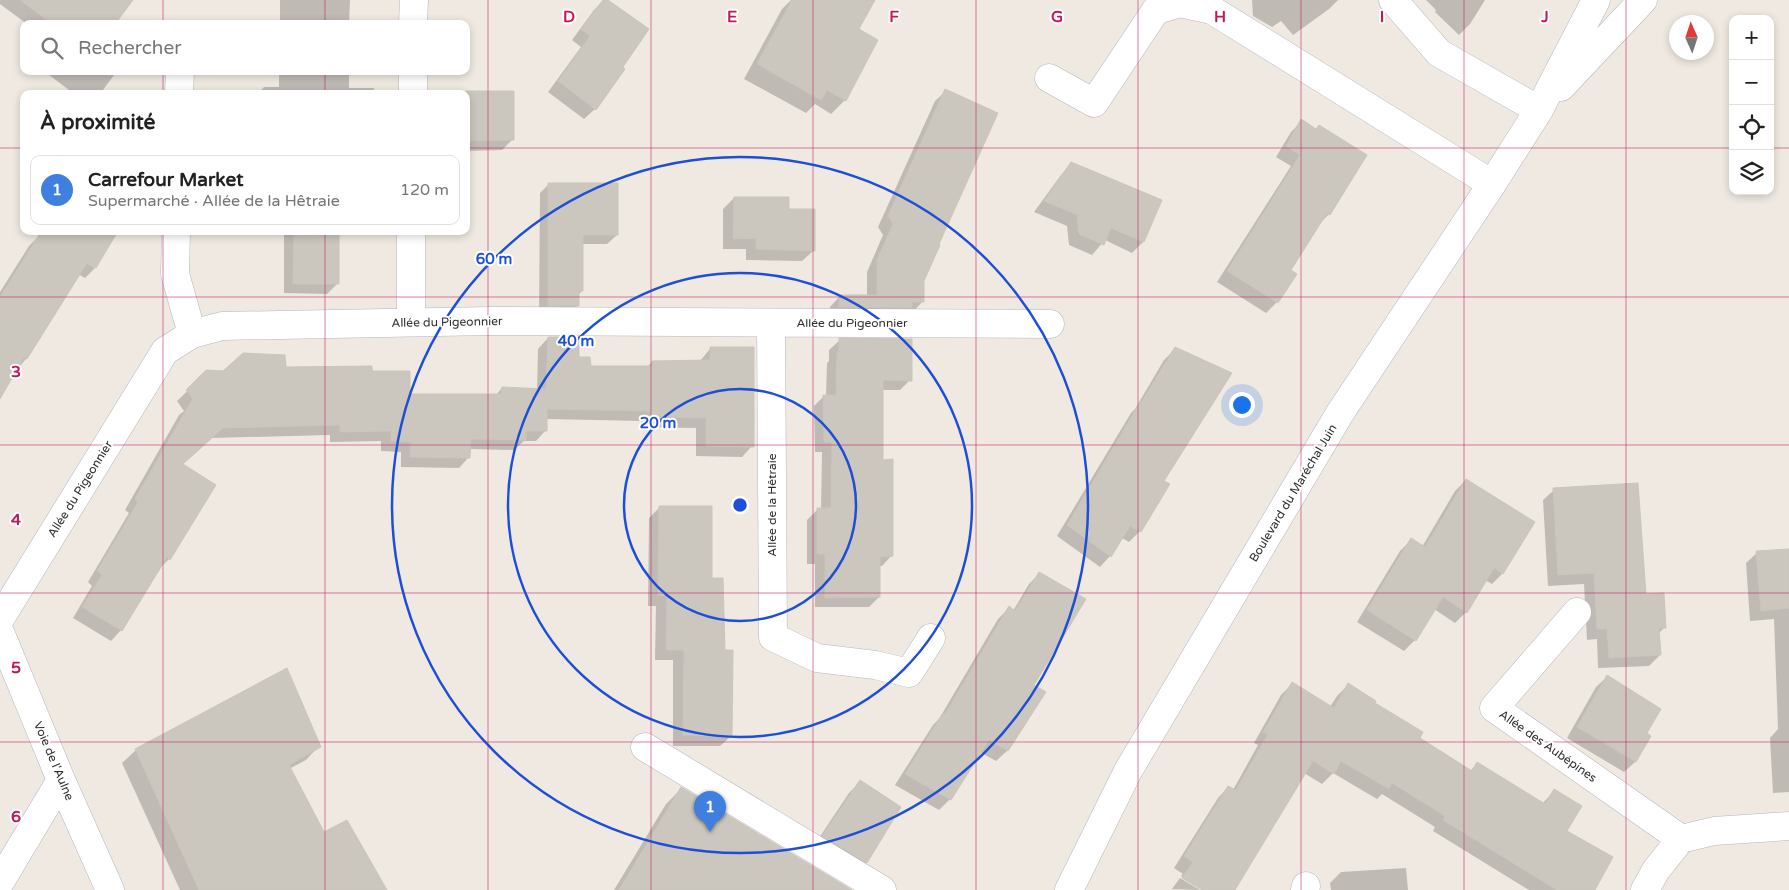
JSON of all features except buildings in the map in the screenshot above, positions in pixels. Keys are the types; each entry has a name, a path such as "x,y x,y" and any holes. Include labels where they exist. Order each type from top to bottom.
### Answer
{"street":[{"path":"413,20 414,0"},
{"path":"1393,0 1439,53 1539,110"},
{"name":"Boulevard du Maréchal Juin","path":"1069,890 1128,771 1340,413 1539,110 1596,0"},
{"name":"Boulevard du Maréchal Juin","path":"1539,110 1644,0"},
{"path":"1049,78 1094,103 1156,10 1180,3 1212,10 1492,184"},
{"path":"179,90 180,75"},
{"path":"413,75 413,90"},
{"path":"176,235 175,274 192,334"},
{"path":"411,322 412,235"},
{"name":"Allée du Pigeonnier","path":"0,619 165,351 192,334 222,326 490,321 1050,324"},
{"name":"Allée de la Hêtraie","path":"771,323 772,637 817,658 875,665 909,673 931,638"},
{"name":"Allée des Aubépines","path":"1577,612 1494,708 1681,840"},
{"name":"Voie de l'Aulne","path":"0,632 61,780 110,890"},
{"path":"645,747 882,890"},
{"path":"0,882 61,780"},
{"path":"1645,890 1656,870 1681,840 1714,831 1789,826"}],"place":[{"name":"Carrefour Market","path":"710,832"}]}
